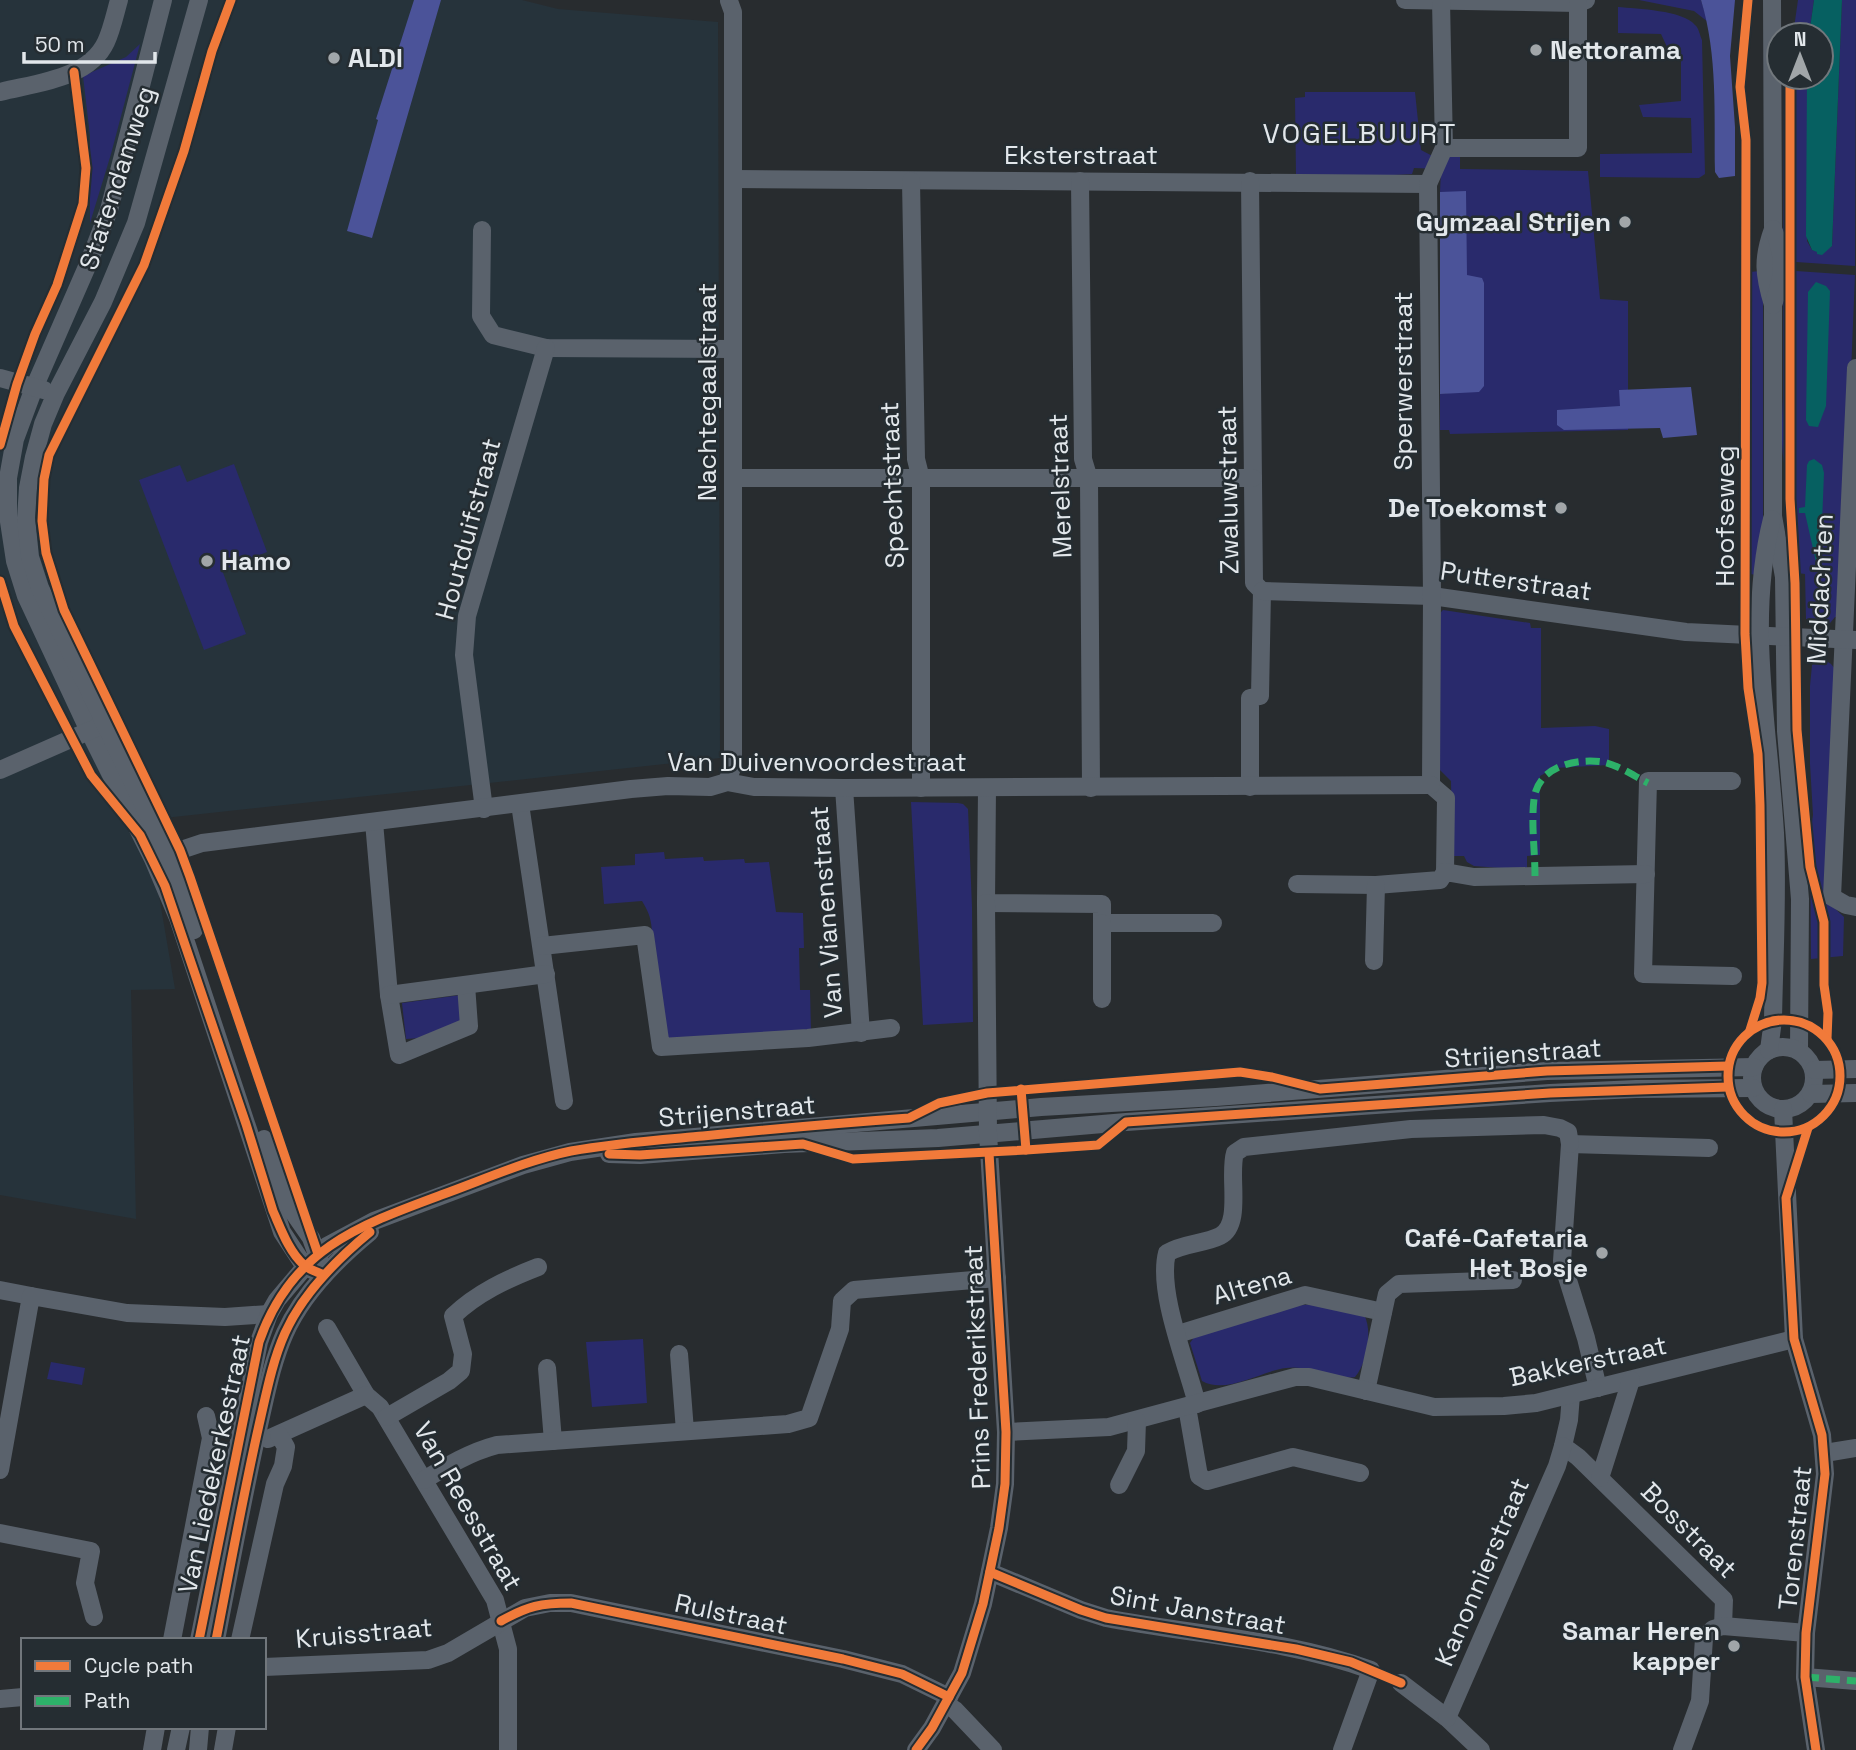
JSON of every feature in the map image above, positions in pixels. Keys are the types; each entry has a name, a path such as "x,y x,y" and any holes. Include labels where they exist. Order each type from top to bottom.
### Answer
{"street":[{"path":"0,92 74,72 88,64 105,44 119,0"},
{"name":"Statendamweg","path":"163,0 109,210 34,388 11,455 8,515 15,561 26,596 97,728 160,857 273,1211 282,1232 311,1260"},
{"name":"Statendamweg","path":"97,728 40,588 27,539 26,518 32,467 43,424 56,393 103,302 136,223 199,0"},
{"name":"Nachtegaalstraat","path":"727,782 733,765 734,179 733,12 730,0"},
{"path":"1405,0 1582,1 1578,148 1444,148"},
{"name":"Hoofseweg","path":"1772,0 1773,21"},
{"name":"Hoofseweg","path":"1774,21 1782,0"},
{"name":"Sperwerstraat","path":"1431,785 1429,184 1444,148 1441,1"},
{"name":"Hoofseweg","path":"1773,91 1773,229 1765,249 1765,280 1773,305 1773,516 1784,578 1786,731 1800,900 1799,1051"},
{"name":"Eksterstraat","path":"734,179 1429,184"},
{"name":"Spechtstraat","path":"911,181 916,459 922,479 922,788"},
{"name":"Merelstraat","path":"1080,181 1083,459 1089,479 1091,788"},
{"name":"Zwaluwstraat","path":"1250,181 1254,583 1262,591 1260,696 1250,698 1250,787"},
{"path":"482,230 481,316 493,335 546,348 733,349"},
{"name":"Houtduifstraat","path":"484,809 464,656 467,616 546,348"},
{"name":"Middachten","path":"1856,368 1850,640 1832,897 1856,907"},
{"path":"0,378 56,393"},
{"path":"733,478 1253,478"},
{"name":"Hoofseweg","path":"1769,1050 1773,1020 1775,836 1762,697 1762,636 1763,554 1773,516"},
{"name":"Putterstraat","path":"1262,591 1432,596 1686,632 1762,636"},
{"path":"1762,636 1850,640"},
{"path":"0,769 97,728"},
{"path":"1732,781 1648,781 1643,974 1733,976"},
{"name":"Van Duivenvoordestraat","path":"160,857 202,843 631,789 709,787 727,782 754,787 844,788 1431,785"},
{"path":"1297,884 1376,885 1440,880 1445,872 1446,798 1431,785"},
{"name":"Van Vianenstraat","path":"844,788 861,1033"},
{"path":"987,788 988,1112"},
{"path":"520,804 564,1101"},
{"path":"374,822 389,995 399,1055 469,1026 466,985"},
{"path":"1445,872 1474,877 1646,874"},
{"path":"1374,961 1376,885"},
{"path":"986,903 1102,904 1102,999"},
{"path":"1102,923 1213,923"},
{"path":"542,946 645,935 661,1047 861,1033 891,1028"},
{"path":"389,995 545,974"},
{"path":"1779,1047 1799,1051 1806,1056 1814,1070 1815,1079 1811,1094 1799,1105 1783,1109 1764,1103 1753,1088 1757,1060 1769,1050 1779,1047"},
{"name":"Strijenstraat","path":"311,1260 327,1246 391,1214 523,1165 570,1152 677,1138 988,1112 1547,1071 1754,1067"},
{"path":"1814,1070 1856,1069"},
{"name":"Strijenstraat","path":"570,1152 640,1156 784,1144 938,1138 1550,1093 1648,1088 1753,1088"},
{"path":"1811,1094 1856,1093"},
{"name":"Torenstraat","path":"1783,1109 1794,1339 1825,1453 1825,1474 1806,1633 1805,1677 1816,1750"},
{"name":"Prins Frederikstraat","path":"916,1750 948,1701 962,1673 990,1572 1005,1485 1006,1433 988,1112"},
{"path":"1360,1472 1293,1457 1208,1481 1199,1476 1192,1405 1166,1284 1165,1264 1167,1253 1176,1248 1220,1236 1230,1229 1233,1217 1231,1163 1235,1153 1244,1147 1411,1129 1544,1125 1567,1132 1570,1144 1562,1261 1598,1388"},
{"path":"1570,1144 1709,1149"},
{"name":"Strijenstraat","path":"324,1275 347,1251 391,1214"},
{"path":"311,1260 324,1275"},
{"name":"Van Liedekerkestraat","path":"200,1638 259,1342 269,1314 311,1260"},
{"name":"Van Reesstraat","path":"387,1417 449,1381 461,1371 463,1354 453,1316 459,1310 507,1279 538,1267"},
{"name":"Van Liedekerkestraat","path":"216,1638 271,1375 285,1333 306,1298 324,1275"},
{"path":"424,1480 481,1449 497,1445 788,1424 810,1418 840,1329 842,1301 854,1290 997,1278"},
{"path":"1367,1391 1387,1294 1399,1284 1513,1280"},
{"path":"0,1290 127,1313 225,1317 269,1314"},
{"name":"Altena","path":"1178,1334 1305,1295 1383,1312"},
{"path":"0,1470 32,1296"},
{"name":"Van Reesstraat","path":"327,1328 366,1395 387,1417 495,1600 501,1621"},
{"name":"Bakkerstraat","path":"1006,1433 1109,1427 1295,1377 1309,1377 1417,1404 1445,1408 1536,1403 1794,1339"},
{"path":"679,1354 685,1431"},
{"path":"547,1368 553,1441"},
{"path":"1600,1478 1631,1380"},
{"path":"255,1444 366,1395"},
{"path":"1563,1446 1571,1395"},
{"path":"172,1638 211,1438 206,1416"},
{"path":"1119,1485 1136,1451 1136,1421"},
{"path":"240,1638 275,1484 283,1465 286,1447 279,1435"},
{"name":"Bosstraat","path":"1563,1446 1600,1478 1724,1600 1723,1626"},
{"name":"Kanonnierstraat","path":"1447,1718 1541,1503 1563,1446"},
{"path":"1825,1453 1856,1448"},
{"path":"0,1534 91,1551 85,1583 94,1617"},
{"name":"Sint Janstraat","path":"990,1572 1106,1618 1296,1649 1333,1657 1371,1670 1342,1750"},
{"name":"Rulstraat","path":"501,1621 525,1608 571,1602 843,1659 902,1674 948,1701 993,1750"},
{"path":"501,1621 508,1649 509,1750"},
{"name":"Kruisstraat","path":"266,1667 428,1660 448,1653 501,1621"},
{"path":"1682,1750 1700,1701 1703,1638 1713,1629 1723,1626 1806,1633"},
{"path":"1805,1677 1856,1681"},
{"path":"1401,1683 1447,1718 1481,1750"},
{"path":"0,1699 21,1697"},
{"path":"152,1750 156,1729"},
{"path":"176,1750 181,1729"},
{"path":"198,1750 200,1729"},
{"path":"223,1750 228,1729"}],"shaded area":[{"path":"0,0 522,0 558,9 718,22 720,758 146,820 175,989 131,990 136,1219 0,1195"},
{"path":"414,0 441,0 372,238 347,231 378,120 376,119"},
{"path":"1639,0 1701,0 1708,22 1694,11"},
{"path":"1701,0 1735,0 1730,56 1735,176 1719,178 1715,172 1713,64"},
{"path":"1798,0 1814,0 1811,21 1795,21"},
{"path":"1814,0 1842,0 1832,246 1822,255 1812,250 1806,236 1807,91 1835,91 1835,21 1811,21"},
{"path":"1842,0 1856,0 1855,266 1796,262 1793,235 1793,91 1807,91 1807,241 1812,250 1822,252 1832,246"},
{"path":"1618,7 1681,16 1698,30 1702,40 1705,174 1699,178 1600,177 1600,154 1692,153 1691,118 1643,117 1639,105 1681,101 1681,50 1668,49 1661,34 1618,33"},
{"path":"140,44 90,223 90,136 83,76 126,57"},
{"path":"1784,91 1792,91 1786,473 1782,436 1785,258"},
{"path":"1305,92 1415,92 1421,150 1442,161 1444,157 1460,154 1460,169 1588,171 1600,299 1628,301 1628,430 1450,434 1449,430 1440,430 1440,394 1449,393 1447,192 1440,192 1441,169 1414,168 1412,174 1358,177 1296,176 1295,98 1305,97"},
{"path":"1466,191 1467,275 1482,278 1484,283 1484,386 1479,392 1440,394 1440,192"},
{"path":"1760,271 1763,302 1763,522 1757,575 1750,574 1750,272"},
{"path":"1796,271 1855,275 1841,617 1835,617 1830,623 1806,619 1805,574 1798,573 1792,498 1792,312"},
{"path":"1816,282 1830,291 1826,406 1818,427 1809,426 1806,420 1808,292"},
{"path":"1691,387 1697,435 1663,438 1660,428 1564,430 1557,425 1557,410 1620,406 1619,390"},
{"path":"1814,459 1822,465 1824,473 1821,548 1823,562 1816,562 1805,513 1799,513 1799,508 1805,507 1807,465"},
{"name":"Hamo","path":"234,464 267,552 222,570 246,634 204,650 139,480 180,465 187,482"},
{"path":"1443,610 1530,623 1531,628 1541,628 1541,728 1595,726 1609,729 1609,765 1554,768 1540,776 1540,855 1527,856 1527,870 1474,866 1467,862 1464,856 1452,856 1451,781 1439,769 1440,613"},
{"path":"1825,660 1835,669 1830,904 1844,917 1843,956 1811,959 1810,836 1813,815 1810,686 1812,665"},
{"path":"911,802 958,803 968,809 973,1022 923,1025"},
{"path":"664,852 665,859 703,857 704,861 744,859 745,863 769,862 776,912 803,913 804,948 799,948 800,990 810,990 811,1032 668,1038 648,914 642,901 604,904 601,867 635,865 635,854"},
{"path":"461,995 462,1023 433,1037 406,1039 402,1003"},
{"path":"1313,1304 1364,1315 1368,1329 1367,1347 1363,1364 1355,1377 1338,1377 1295,1367 1276,1370 1233,1384 1211,1385 1202,1381 1190,1343 1195,1336 1294,1306"},
{"path":"643,1339 647,1403 592,1407 586,1342"},
{"path":"51,1362 85,1368 82,1385 47,1379"}],"marked path":[{"path":"1535,876 1534,799 1537,788 1550,772 1570,763 1603,762 1648,783"},
{"path":"1805,1677 1856,1681"}],"cycle path":[{"path":"231,0 212,51 184,151 144,265 49,455 44,479 42,521 46,553 64,610 180,850 318,1254"},
{"path":"1748,0 1740,87 1746,140 1745,634 1748,688 1758,754 1762,983 1750,1030"},
{"path":"0,445 17,384 57,285 83,204 86,168 74,72"},
{"path":"1790,91 1790,499 1795,583 1797,730 1810,867 1824,922 1827,1039"},
{"path":"0,581 14,626 91,775 140,835 165,886 273,1211 294,1254 308,1268 324,1275"},
{"path":"1784,1020 1806,1024 1824,1036 1836,1054 1840,1076 1836,1098 1824,1116 1806,1128 1784,1132 1762,1128 1744,1116 1732,1098 1728,1076 1732,1054 1744,1036 1762,1024 1784,1020"},
{"path":"199,1638 259,1342 273,1311 289,1285 308,1263 330,1246 355,1231 410,1206 505,1171 571,1151 637,1142 909,1118 939,1103 987,1093 1240,1072 1320,1089 1547,1071 1728,1066"},
{"path":"1026,1150 1098,1145 1126,1122 1550,1093 1728,1087"},
{"path":"609,1154 640,1155 803,1144 853,1159 1026,1150 1021,1089"},
{"path":"1808,1128 1786,1198 1794,1339 1822,1435 1825,1474 1806,1633 1805,1677 1816,1750"},
{"path":"916,1750 932,1728 962,1673 983,1604 1005,1484 1006,1432 989,1153"},
{"path":"216,1638 253,1452 280,1344 292,1318 311,1291 333,1266 370,1232"},
{"path":"990,1572 1106,1618 1296,1649 1351,1662 1401,1683"},
{"path":"501,1621 535,1606 571,1603 843,1659 902,1674 949,1697"}],"place":[{"name":"Nettorama","path":"1536,50"},
{"name":"ALDI","path":"334,58"},
{"name":"Gymzaal Strijen","path":"1625,222"},
{"name":"De Toekomst","path":"1561,508"},
{"name":"Hamo","path":"207,561"},
{"name":"Café-Cafetaria Het Bosje","path":"1602,1253"},
{"name":"Samar Heren kapper","path":"1734,1646"}],"district":[{"name":"VOGELBUURT","path":"1360,133"}]}
